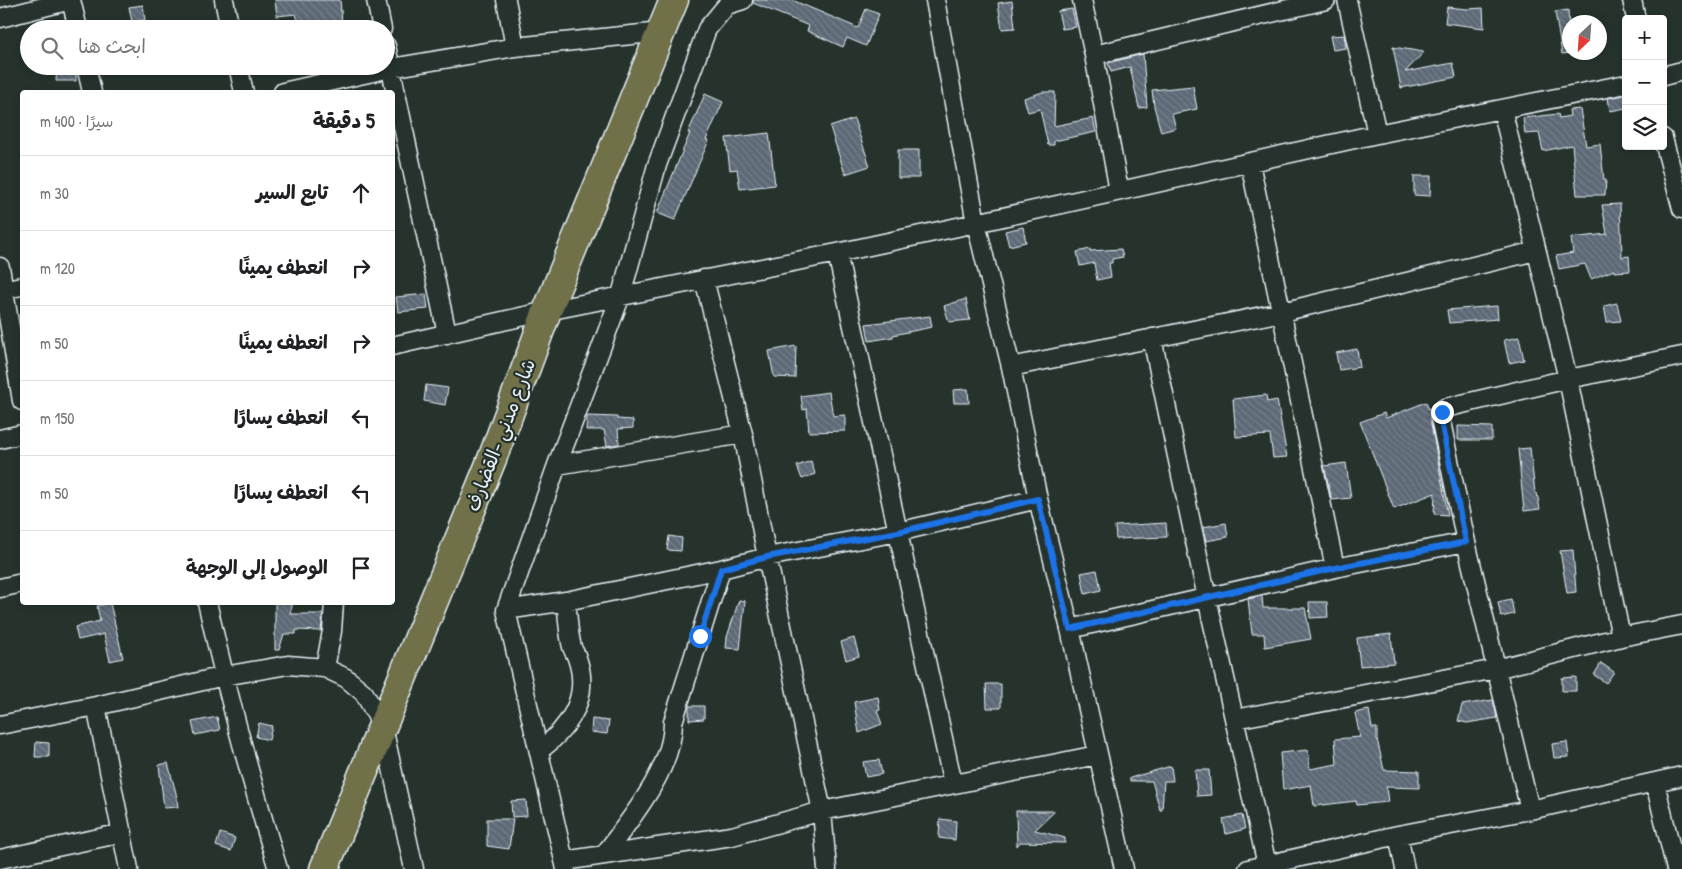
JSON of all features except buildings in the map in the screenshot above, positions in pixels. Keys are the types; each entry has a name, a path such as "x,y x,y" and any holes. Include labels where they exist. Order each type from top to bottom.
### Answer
{"highway":[{"name":"شارع مدني -القضارف","path":"324,869 492,459 548,311 674,0"}],"street":[{"path":"0,18 71,0 76,20"},
{"path":"224,0 228,20"},
{"path":"376,0 380,20"},
{"path":"506,0 515,47"},
{"path":"742,0 727,5 707,29 657,165 621,295 557,465 506,610 565,865 604,855 732,836 822,811 1097,754"},
{"path":"935,0 976,223 1011,367 1038,499 1070,629 1124,869"},
{"path":"1082,0 1094,55 1118,191"},
{"path":"1094,55 1326,0"},
{"path":"1347,0 1377,134"},
{"path":"1632,0 1635,15"},
{"path":"395,67 515,47 661,32"},
{"path":"1667,75 1682,71"},
{"path":"88,75 92,90"},
{"path":"240,75 244,90"},
{"path":"292,90 360,75"},
{"path":"392,75 447,334"},
{"path":"395,345 621,295 837,253 1377,134 1622,85"},
{"path":"1502,109 1568,379 1621,637"},
{"path":"1666,150 1682,209"},
{"path":"1250,163 1335,568"},
{"path":"1011,367 1282,312 1536,251"},
{"path":"837,253 953,784"},
{"path":"0,267 2,290 20,389"},
{"path":"704,279 743,434 767,557 822,811 827,869"},
{"path":"2,290 20,286"},
{"path":"1152,338 1207,598 1267,865"},
{"path":"1530,810 1466,542 1440,417 1445,408 1568,379 1682,356"},
{"path":"0,439 20,434"},
{"path":"557,465 743,434"},
{"path":"506,610 566,601 721,569 767,557 898,532 1038,499"},
{"path":"1070,629 1335,568 1466,542"},
{"path":"604,855 656,779 668,752 673,736 673,722 721,569"},
{"path":"0,588 20,583"},
{"path":"539,751 556,738 571,720 579,701 581,678 578,658 572,647 566,601"},
{"path":"208,605 254,792 278,869"},
{"path":"325,668 332,631 334,605"},
{"path":"1235,719 1496,669 1621,637 1682,625"},
{"path":"0,725 96,706 224,676 288,665 325,668 346,678 364,693 383,727 414,869"},
{"path":"96,706 130,869"},
{"path":"1248,869 1398,835 1530,810 1682,776"},
{"path":"1655,783 1676,869"},
{"path":"0,860 123,833"},
{"path":"1398,835 1405,869"}],"route":[{"path":"700,636 721,569 767,557 898,532 1038,499 1070,629 1335,568 1466,542 1440,417 1442,412"}]}
